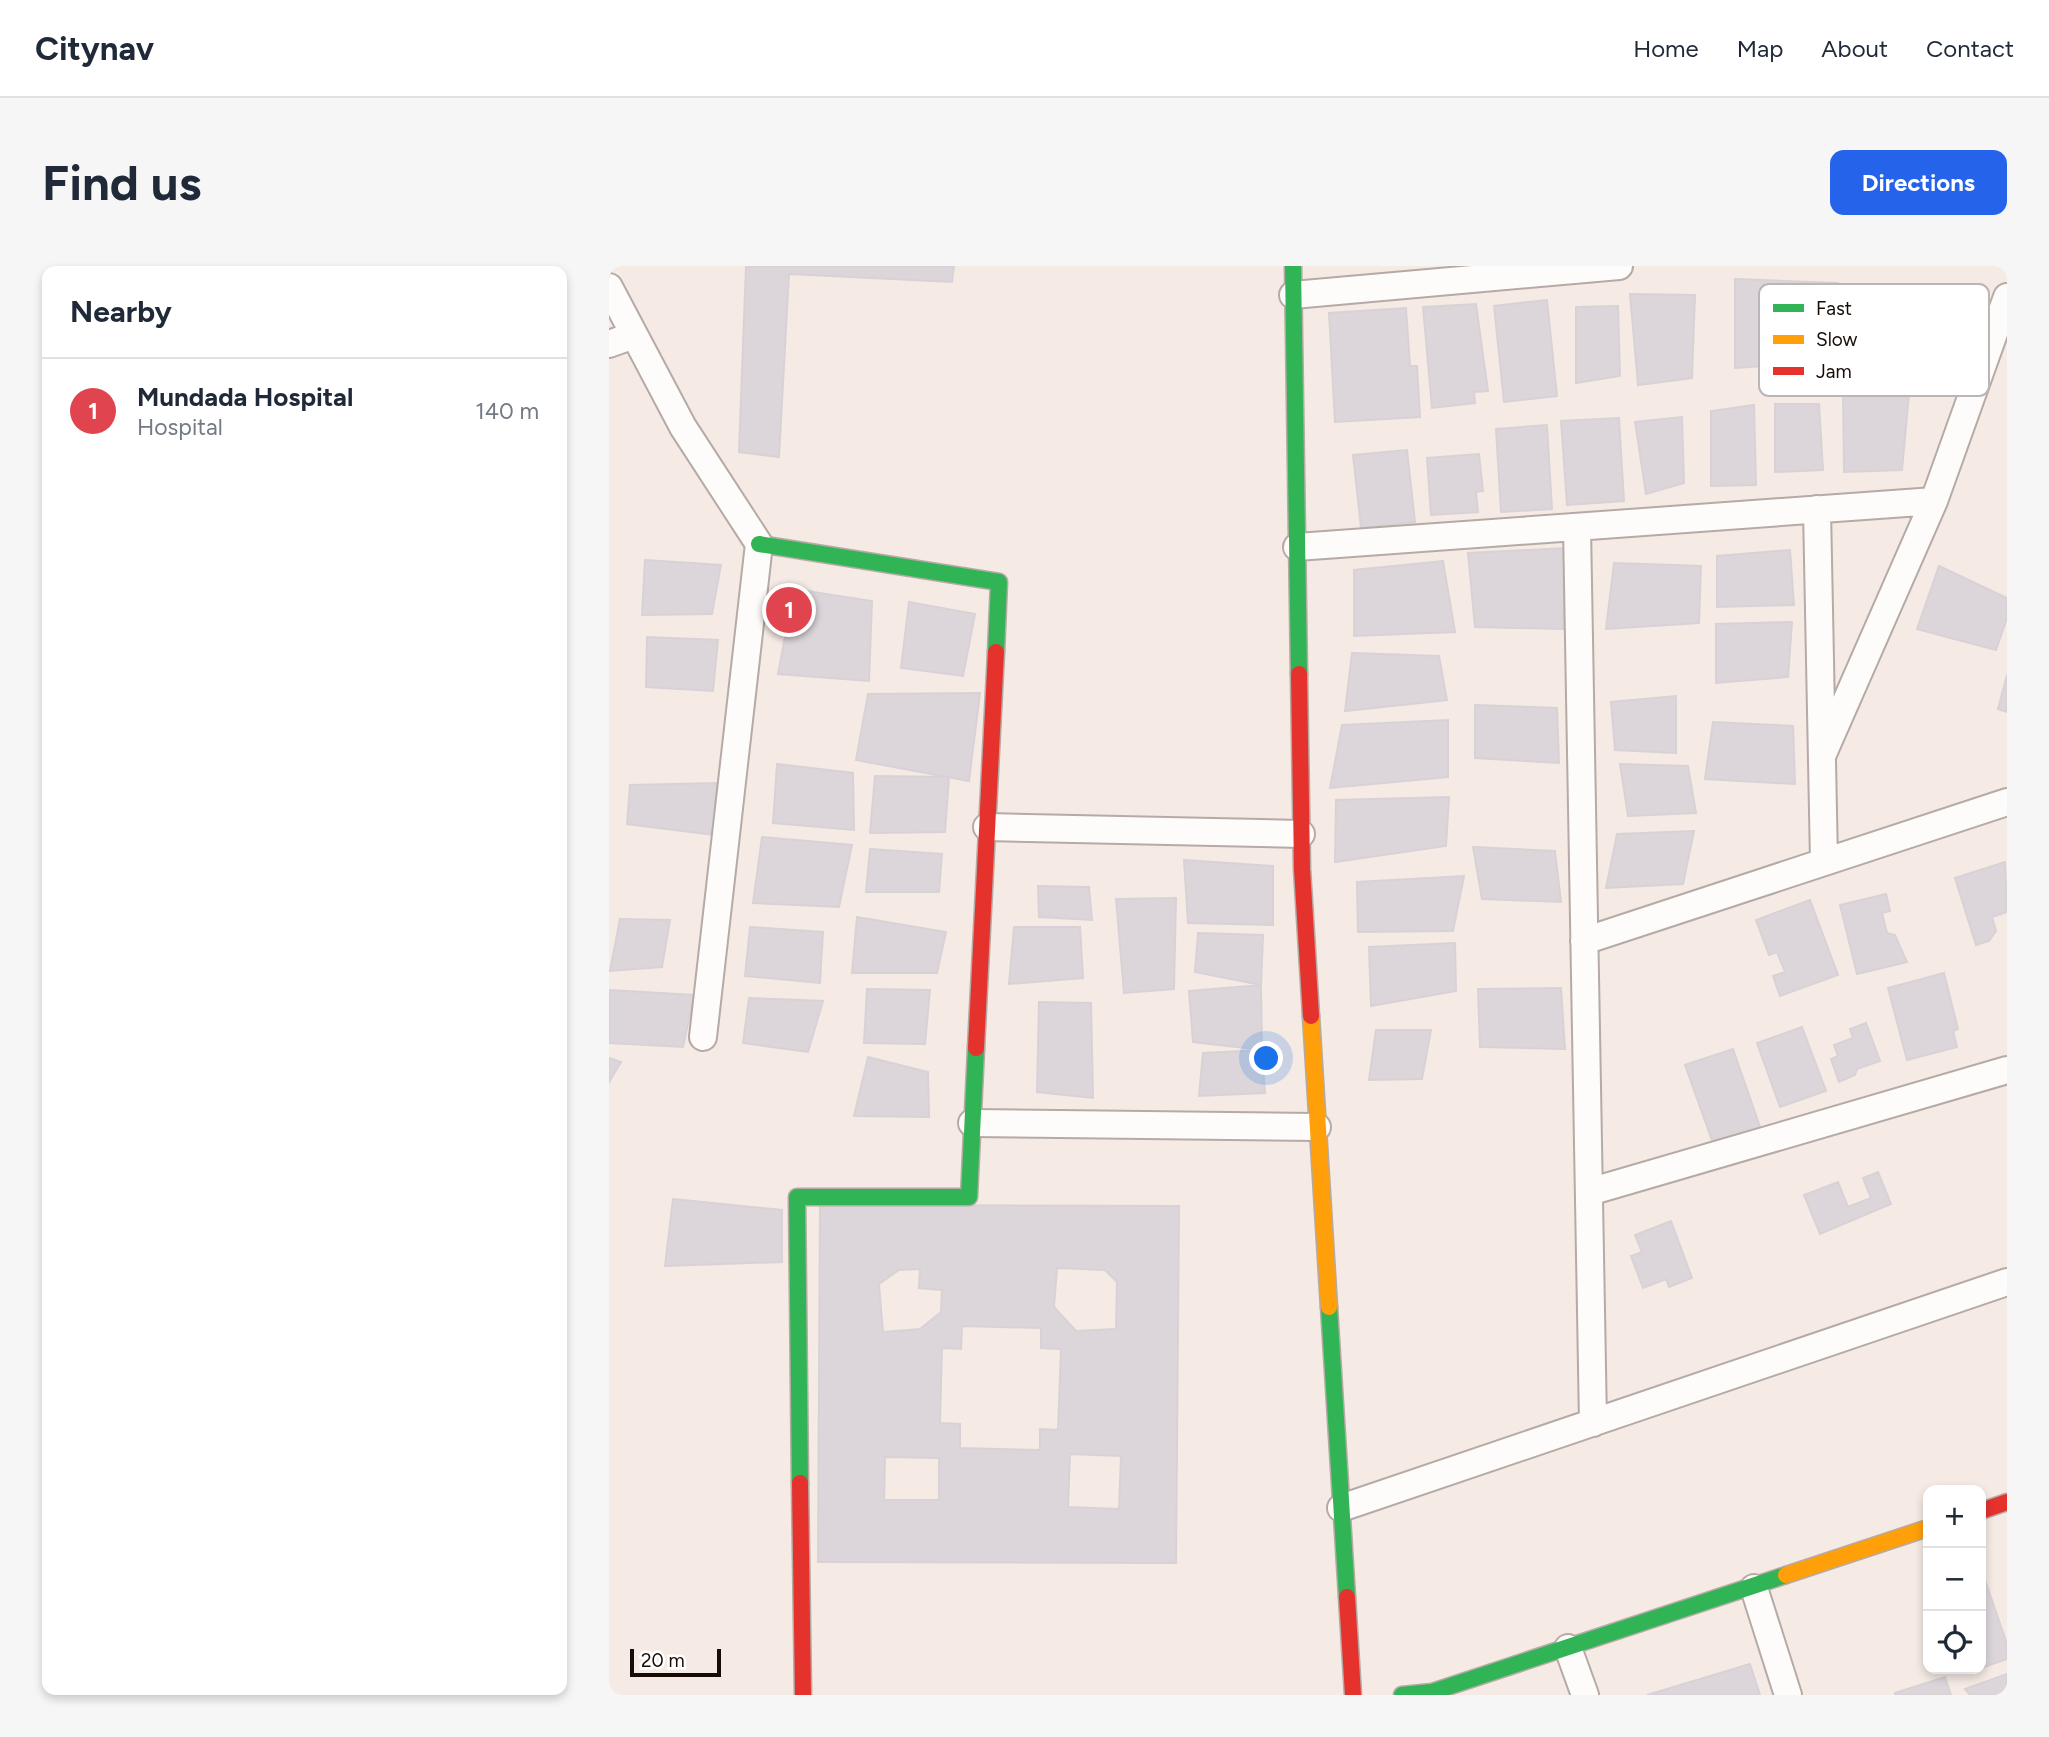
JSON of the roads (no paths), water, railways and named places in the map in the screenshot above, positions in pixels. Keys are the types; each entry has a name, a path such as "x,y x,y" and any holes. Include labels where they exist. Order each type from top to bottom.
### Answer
{"street":[{"path":"1293,266 1301,834 1353,1695"},
{"path":"1293,295 1524,270 1619,266"},
{"path":"609,286 683,427 759,544 703,1037"},
{"path":"1989,350 2005,307"},
{"path":"609,344 634,335"},
{"path":"1822,757 1934,500 1972,396"},
{"path":"1297,547 1934,500"},
{"path":"1817,509 1825,862"},
{"path":"1577,527 1593,1423"},
{"path":"759,544 999,582 969,1197 797,1197 803,1695"},
{"path":"1584,941 2007,802"},
{"path":"986,827 1301,834"},
{"path":"1589,1192 2007,1070"},
{"path":"972,1123 1317,1127"},
{"path":"1341,1508 2007,1282"},
{"path":"1986,1509 2007,1502"},
{"path":"1402,1695 1432,1692 1754,1588 1923,1530"},
{"path":"1754,1588 1788,1695"},
{"path":"1568,1648 1585,1695"}],"place":[{"name":"Mundada Hospital","path":"789,610"}]}
